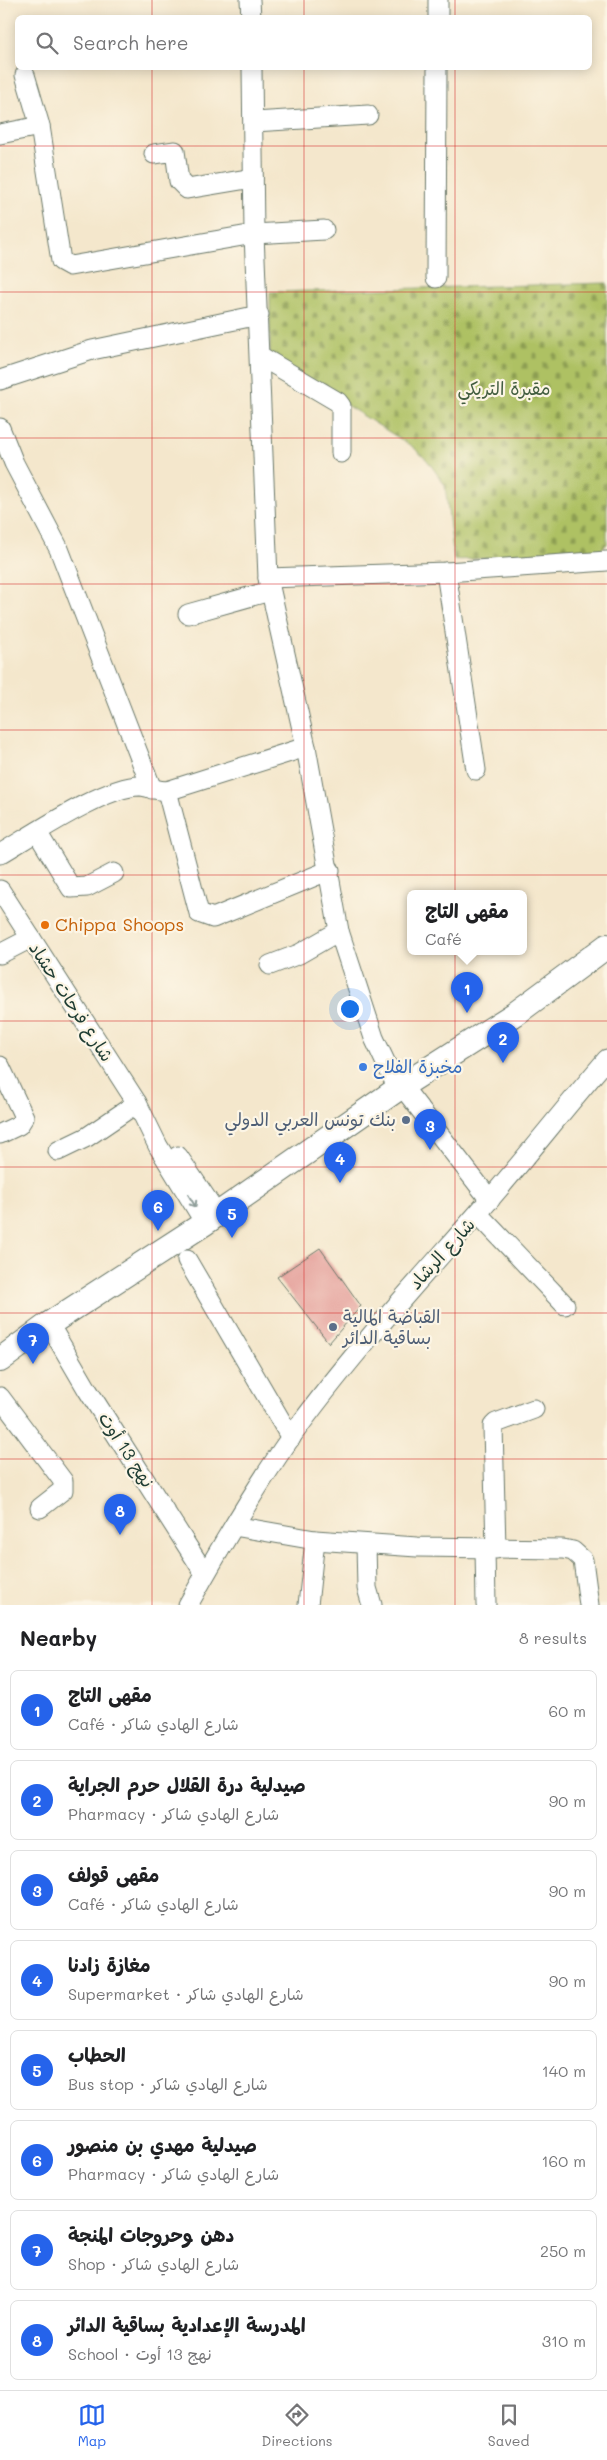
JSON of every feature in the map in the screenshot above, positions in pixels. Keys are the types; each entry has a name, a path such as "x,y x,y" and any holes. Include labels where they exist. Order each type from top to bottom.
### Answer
{"main road":[{"path":"0,1360 42,1329 211,1218 400,1088 515,1014 607,946"},
{"path":"0,1346 12,1338 42,1329"}],"street":[{"path":"250,0 251,15"},
{"path":"438,0 438,15"},
{"path":"252,70 254,234 264,421 264,505 269,584 306,747 340,931 374,1038 400,1088 490,1200"},
{"path":"436,278 437,70"},
{"path":"25,75 40,126 61,261 70,266 254,234 324,230"},
{"path":"254,122 368,115"},
{"path":"0,134 40,126"},
{"path":"154,154 175,151 179,181 187,189 253,178"},
{"path":"0,380 92,350 259,315"},
{"path":"260,356 338,402 340,406 341,453"},
{"path":"0,428 14,463 59,548 159,790 199,913 213,918 330,870"},
{"path":"188,614 269,584 607,562"},
{"path":"446,572 476,770"},
{"path":"0,854 91,801 141,786 159,790 306,747"},
{"path":"37,832 71,888 87,887 114,873"},
{"name":"شارع فرحات حشاد","path":"0,891 140,1108 170,1143 211,1218"},
{"path":"270,965 299,954 340,931"},
{"path":"0,954 31,938"},
{"name":"شارع الرشاد","path":"188,1605 234,1526 291,1438 399,1302 478,1214 607,1060"},
{"path":"0,1066 24,1116 19,1125 0,1134"},
{"path":"58,1151 140,1108"},
{"path":"478,1214 565,1305"},
{"path":"187,1260 291,1438"},
{"name":"نهج 13 أوت","path":"42,1329 87,1389 206,1574"},
{"path":"0,1397 63,1481 63,1490 40,1508"},
{"path":"486,1605 490,1549 493,1426 496,1423 534,1409"},
{"path":"234,1526 315,1540 366,1544 490,1549 563,1549 573,1551 583,1560 589,1605"},
{"path":"308,1605 315,1540"},
{"path":"366,1544 367,1588 372,1605"}],"green space":[{"name":"مقبرة التريكي","path":"607,283 607,544 599,552 454,560 445,485 427,460 413,447 270,357 270,292"}],"building":[{"path":"320,1248 361,1306 329,1343 277,1277"}],"place":[{"name":"Chippa Shoops","path":"45,925"},
{"name":"مقهى التاج","path":"467,1013"},
{"name":"صيدلية درة القلال حرم الجراية","path":"503,1063"},
{"name":"مخبزة الفلاح","path":"363,1067"},
{"name":"بنك تونس العربي الدولي","path":"406,1120"},
{"name":"مقهى قولف","path":"430,1150"},
{"name":"مغازة زادنا","path":"340,1183"},
{"name":"صيدلية مهدي بن منصور","path":"158,1231"},
{"name":"الحطاب","path":"232,1238"},
{"name":"القباضة المالية بساقية الدائر","path":"333,1327"},
{"name":"دهن وحروجات المنجة","path":"33,1364"},
{"name":"المدرسة الإعدادية بساقية الدائر","path":"120,1535"}]}
